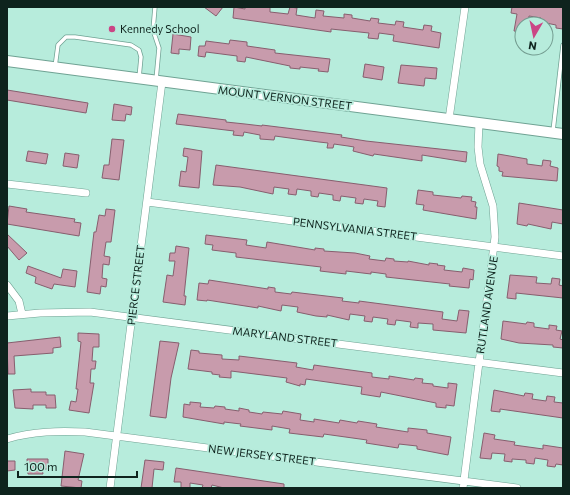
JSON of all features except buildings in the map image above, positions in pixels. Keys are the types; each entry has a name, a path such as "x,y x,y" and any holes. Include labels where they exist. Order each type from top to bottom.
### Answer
{"street":[{"path":"449,119 465,7"},
{"name":"MOUNT VERNON STREET","path":"7,62 558,133"},
{"name":"PIERCE STREET","path":"110,488 147,202 159,81"},
{"name":"RUTLAND AVENUE","path":"464,485 494,247 495,227 492,206 480,164 478,147 479,123"},
{"path":"7,184 86,193"},
{"name":"PENNSYLVANIA STREET","path":"147,202 563,256"},
{"path":"7,286 19,301 22,314"},
{"name":"MARYLAND STREET","path":"7,316 75,312 131,317 563,373"},
{"name":"NEW JERSEY STREET","path":"7,439 39,433 61,431 117,436 464,485 518,488"}],"lane":[{"path":"156,7 153,30 159,48 159,81"},
{"path":"55,68 58,45 66,37 82,38 132,45 139,50 141,57 138,79"},
{"path":"558,133 563,45"}],"place":[{"name":"Kennedy School","path":"112,29"}]}
